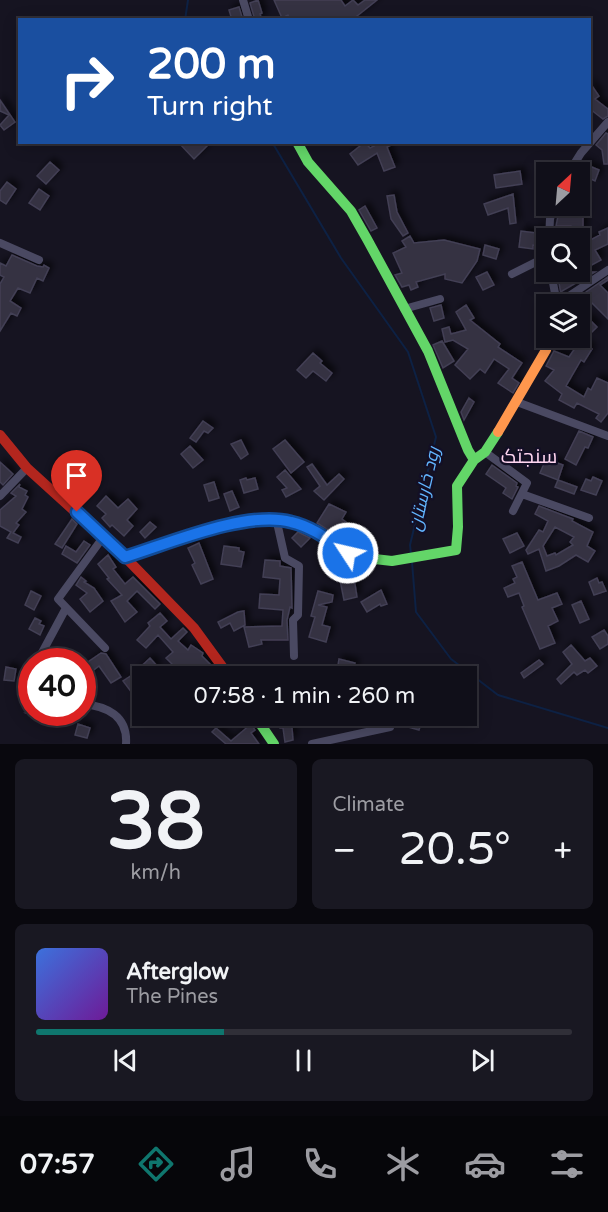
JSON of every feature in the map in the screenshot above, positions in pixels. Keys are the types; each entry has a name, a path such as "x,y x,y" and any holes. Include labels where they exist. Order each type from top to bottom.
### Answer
{"street":[{"path":"243,0 248,18"},
{"path":"591,142 608,122"},
{"path":"298,144 308,162 351,211 429,351 474,460"},
{"path":"575,162 589,144"},
{"path":"0,243 39,260"},
{"path":"512,274 536,262"},
{"path":"572,294 608,270"},
{"path":"404,309 440,299"},
{"path":"125,557 240,521 276,518 315,530 348,553 366,558 392,561 456,550 457,486 474,460 485,452 518,402 546,348"},
{"path":"518,402 608,436"},
{"path":"0,435 27,468 104,536 194,628 222,666"},
{"path":"485,452 527,483 513,511"},
{"path":"0,496 27,468"},
{"path":"522,494 589,518"},
{"path":"276,518 285,558 298,566 298,615 293,620 294,656"},
{"path":"104,536 58,599 105,648"},
{"path":"45,648 66,608"},
{"path":"96,705 111,711 120,719 126,744"},
{"path":"262,726 274,744"},
{"path":"312,744 390,727"}],"building":[{"path":"258,0 261,18 254,18 250,3"},
{"path":"274,0 341,0 345,6 353,0 358,5 365,0 377,0 354,18 289,18 288,15 282,18"},
{"path":"239,7 242,18 231,18 229,10"},
{"path":"591,84 599,96 595,99 608,109 608,116 603,119 591,110"},
{"path":"0,100 15,122 4,130 0,125 9,115 0,111"},
{"path":"606,133 608,134 608,164 604,164 602,150 596,145"},
{"path":"180,144 209,144 194,159"},
{"path":"362,144 367,144 370,148 378,144 393,144 387,147 395,167 384,171 377,153 358,165 350,154"},
{"path":"50,162 59,170 46,184 37,176"},
{"path":"590,166 599,170 595,181 590,179"},
{"path":"520,171 522,184 496,188 494,175"},
{"path":"7,182 16,189 6,204 0,200 0,191"},
{"path":"39,189 49,196 40,210 29,203"},
{"path":"513,194 516,223 510,224 508,208 488,215 484,204"},
{"path":"394,195 397,212 408,233 403,236 391,219 387,196"},
{"path":"365,206 377,228 371,231 359,210"},
{"path":"558,216 583,216 583,228 556,226"},
{"path":"608,228 608,244 595,250 601,260 590,266 590,240 600,235 599,232"},
{"path":"521,231 536,233 536,245 533,245 533,249 519,247"},
{"path":"410,236 414,243 444,240 480,249 477,261 462,283 445,279 445,274 416,282 418,287 411,290 409,285 402,287 395,275 402,273 393,253 406,247 402,241"},
{"path":"485,245 499,249 496,259 483,255"},
{"path":"12,255 37,266 43,267 44,265 49,268 43,281 37,278 30,293 18,288 10,301 21,308 17,316 11,313 0,331 0,284 4,277 0,275 0,263 6,266"},
{"path":"487,272 494,285 483,290 476,277"},
{"path":"608,277 608,280 600,285 608,293 608,319 590,301 590,294 583,294"},
{"path":"559,282 578,282 562,291 561,294"},
{"path":"441,305 444,318 434,321 430,308"},
{"path":"466,305 474,318 470,320 500,344 498,347 522,363 512,378 519,383 513,393 498,383 509,369 494,359 485,373 480,369 470,379 455,365 468,349 453,340 445,342 442,329 449,327 451,334 466,330 456,312"},
{"path":"590,320 597,327 590,332"},
{"path":"442,341 454,361 443,368 433,345"},
{"path":"575,348 592,349 584,362 581,360 566,386 584,397 588,388 591,390 597,378 608,383 608,413 601,422 596,418 599,414 577,403 574,408 559,400 562,394 545,381 554,370 546,366 554,351 569,357"},
{"path":"313,353 322,361 320,363 332,373 326,381 313,371 306,378 297,370"},
{"path":"469,398 474,402 464,420 461,412"},
{"path":"203,421 213,428 208,433 204,431 196,442 190,438"},
{"path":"579,431 593,437 576,465 565,459"},
{"path":"241,440 248,454 241,459 231,444"},
{"path":"285,440 304,462 291,473 273,449"},
{"path":"190,446 203,460 193,468 181,454"},
{"path":"546,459 563,465 558,480 540,473"},
{"path":"0,462 13,474 3,485 0,482"},
{"path":"312,464 327,485 339,474 344,479 324,500 314,491 320,486 307,467"},
{"path":"492,465 517,483 518,487 512,499 503,493 506,488 486,474"},
{"path":"77,467 93,484 78,497 62,481"},
{"path":"285,470 301,489 286,497 282,490 287,488 277,477"},
{"path":"593,477 602,481 596,495 581,490 586,479 591,481"},
{"path":"246,478 247,480 255,478 258,489 244,493 240,480"},
{"path":"558,480 577,487 574,494 555,487"},
{"path":"214,482 219,498 209,501 204,485"},
{"path":"20,484 19,487 27,491 25,495 28,497 22,509 26,512 16,523 19,525 13,533 21,537 18,543 7,538 11,532 0,526 0,510 16,496 11,493"},
{"path":"232,491 239,507 230,511 224,494"},
{"path":"106,496 118,508 128,499 137,509 127,520 133,526 124,536 112,525 110,527 102,518 106,514 97,506"},
{"path":"329,504 346,512 342,519 353,527 349,536 335,529 333,533 317,523"},
{"path":"539,506 573,519 572,521 593,532 587,546 595,551 588,562 576,555 546,571 539,549 528,554 526,550 539,530 543,532 548,521 535,514","holes":["555,527 574,537 570,542 573,545 556,555 555,553 547,556 543,546"]},
{"path":"72,519 77,524 62,548 55,544"},
{"path":"150,522 156,527 145,538 140,532"},
{"path":"298,532 310,538 301,547 292,538"},
{"path":"517,533 524,546 510,553 503,539"},
{"path":"84,541 90,545 77,563 62,554 66,546 76,552"},
{"path":"199,543 213,579 201,584 192,565 195,563 188,548"},
{"path":"224,546 239,548 239,551 244,552 241,567 221,564"},
{"path":"108,555 116,567 113,569 125,584 133,577 160,604 155,609 137,591 127,601 137,612 125,622 111,601 122,595 107,579 109,578 98,564"},
{"path":"265,560 280,561 280,566 291,568 292,608 290,607 287,620 288,640 261,640 262,644 249,647 244,627 282,626 283,610 259,608 260,594 279,595 280,579 263,577"},
{"path":"522,562 538,600 557,593 562,604 552,608 558,621 548,626 555,643 540,649 522,607 524,606 519,593 508,597 504,588 515,583 513,579 517,577 512,566"},
{"path":"81,577 86,581 84,582 94,588 103,601 90,612 80,599 87,593 76,585"},
{"path":"354,578 357,597 344,600 340,580"},
{"path":"597,578 599,583 602,582 606,591 594,595 589,582"},
{"path":"381,590 387,604 381,606 380,604 367,612 361,602"},
{"path":"31,591 41,596 34,610 25,605"},
{"path":"318,591 333,595 332,602 318,605 327,607 322,625 330,627 326,642 309,637 315,617 311,616"},
{"path":"581,601 589,619 580,623 572,605"},
{"path":"244,611 245,625 234,631 230,623 221,628 218,622"},
{"path":"160,613 167,621 160,627 171,639 183,628 187,632 178,641 188,650 191,645 203,653 202,656 212,666 172,666 166,658 173,652 158,635 146,648 137,640 150,626 148,623"},
{"path":"35,618 41,621 39,624 44,626 40,635 29,629"},
{"path":"604,630 608,636 608,644 600,649 592,637"},
{"path":"571,645 585,661 590,658 597,666 588,673 585,670 577,675 574,672 561,684 557,679 572,664 563,652"},
{"path":"101,653 106,654 121,677 111,683 99,666 96,668 96,656"},
{"path":"150,658 157,666 142,666"},
{"path":"339,659 355,663 354,666 338,666"},
{"path":"539,660 543,664 524,678 521,673"},
{"path":"6,667 16,669 14,681 4,680"},
{"path":"132,675 132,693 123,681"},
{"path":"77,726 90,728 87,738 75,735"},
{"path":"249,726 252,726 255,730 251,733 259,744 226,744 212,732 216,728 231,741"},
{"path":"280,726 292,726 293,740 285,742 283,728"},
{"path":"408,726 420,726 419,730"}],"waterway":[{"name":"رود خارستان","path":"185,18 188,0"},
{"name":"رود خارستان","path":"273,144 341,258 408,352 436,437 410,545 411,554"},
{"name":"رود خارستان","path":"412,562 416,612 451,659 498,695 608,728"}],"traffic: fast":[{"path":"298,144 308,162 351,211 367,239 428,351 474,460"},
{"path":"125,557 240,521 276,518 315,530 348,553 366,558 392,561 456,550 457,486 474,460 485,452 498,432"},
{"path":"262,726 274,744"}],"traffic: slow":[{"path":"498,432 546,348"}],"traffic: jam":[{"path":"0,435 27,468 125,557 194,628 222,666"}],"district":[{"name":"سنجتک","path":"529,457"}],"route":[{"path":"77,512 125,557 240,521 276,518 315,530 348,553"}]}
